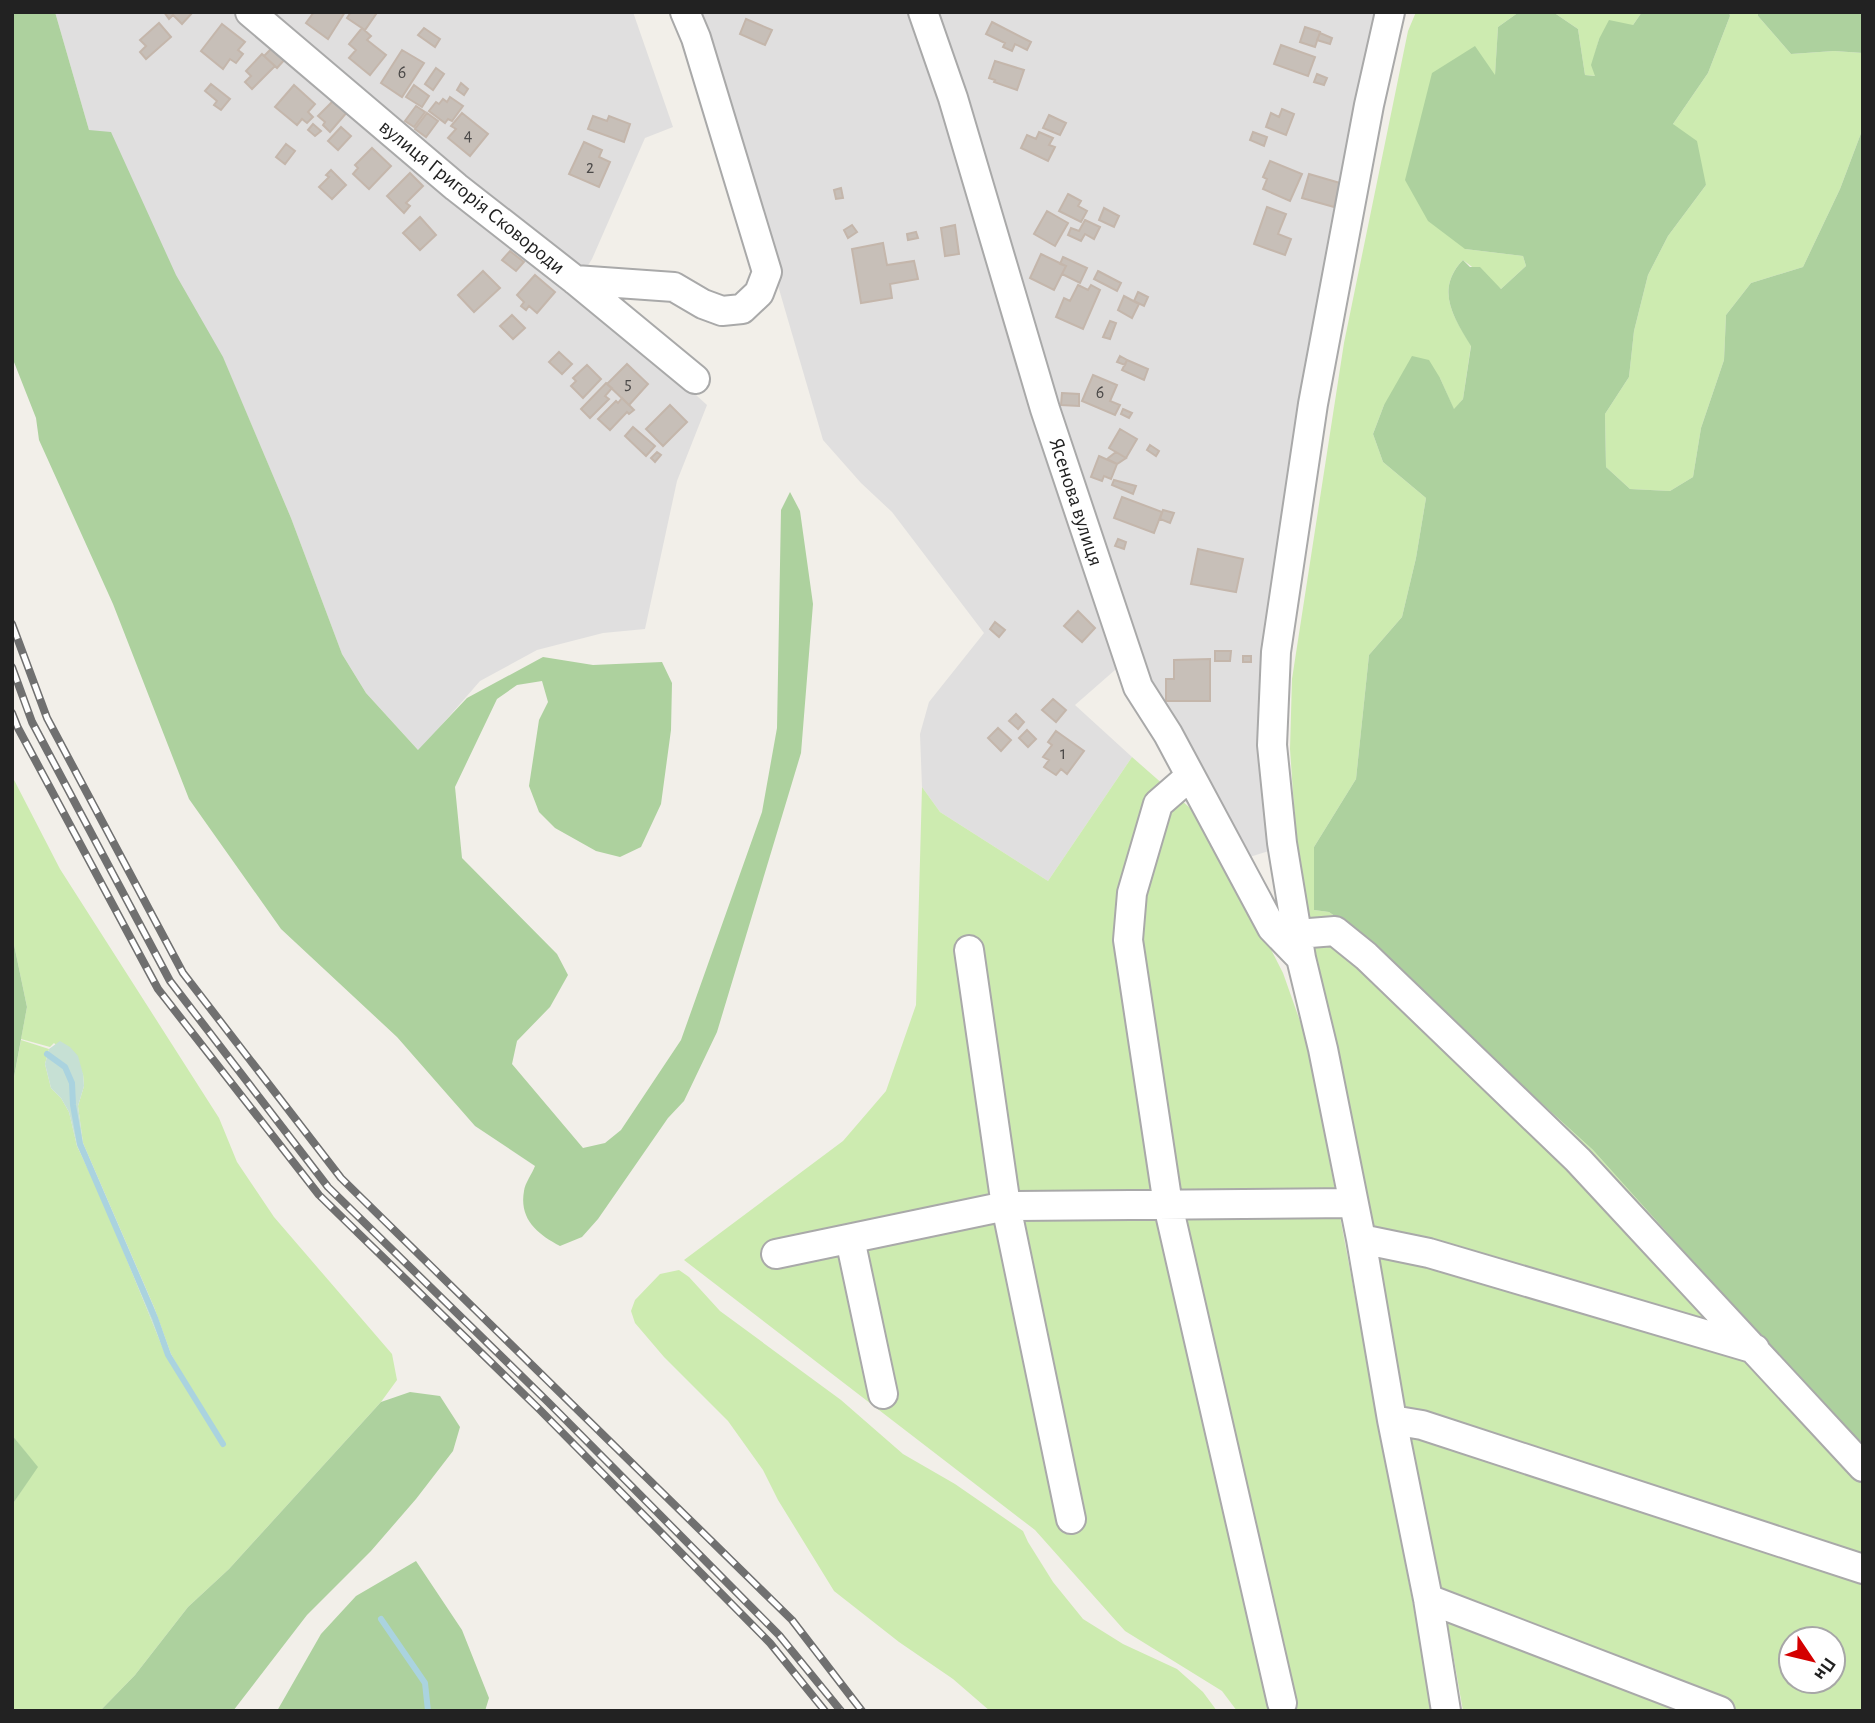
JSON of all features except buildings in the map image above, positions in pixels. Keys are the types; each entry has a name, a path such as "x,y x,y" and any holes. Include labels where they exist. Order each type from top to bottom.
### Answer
{"street":[{"name":"вулиця Григорія Сковороди","path":"250,12 456,187 695,379"},
{"path":"575,280 674,287 703,304 722,311 743,309 759,293 767,272 696,38 685,12"},
{"name":"Ясенова вулиця","path":"923,12 953,97 1045,409 1138,687 1168,734 1272,928 1299,946"},
{"path":"1390,12 1369,105 1313,404 1276,652 1272,745 1282,843 1299,946 1361,1239 1447,1711"},
{"path":"1189,777 1158,804 1132,893 1128,940 1168,1205 1282,1703"},
{"path":"1299,946 1335,931 1366,956 1578,1160 1863,1467"},
{"path":"970,950 1006,1206 1071,1518"},
{"path":"776,1254 1006,1206 1353,1203"},
{"path":"850,1239 883,1394"},
{"path":"1361,1239 1429,1253 1755,1349"},
{"path":"1392,1420 1422,1425 1863,1569"},
{"path":"1428,1599 1720,1711"}],"shaded area":[{"path":"55,12 245,12 575,285 707,405 677,481 645,629 603,633 537,650 480,681 419,751 366,693 342,654 291,518 223,358 89,130"},
{"path":"257,12 633,12 673,127 645,138 592,259 580,278"},
{"path":"703,12 912,12 1123,663 1075,705 1132,757 1048,881 940,812 922,787 920,734 929,702 984,633 892,512 861,483 823,440 702,25"},
{"path":"927,12 1380,12 1305,404 1275,849 1240,860 1130,650"}],"green space":[{"path":"12,12 55,12 89,130 111,132 176,275 223,357 291,518 342,654 366,693 418,750 467,698 543,657 593,665 662,662 672,683 671,730 661,804 641,847 620,857 596,851 555,828 539,812 529,786 539,720 548,702 542,681 517,685 497,699 455,787 462,858 557,954 568,975 550,1007 517,1041 512,1064 583,1148 605,1143 621,1130 681,1040 762,812 777,728 781,510 790,492 800,511 813,604 801,753 717,1032 684,1101 668,1118 598,1219 582,1237 560,1246 537,1231 527,1218 523,1201 525,1188 535,1166 475,1126 397,1037 281,929 189,799 113,604 39,440 36,418 12,357"},
{"path":"1416,12 1519,12 1498,27 1495,76 1465,249 1523,256 1526,266 1501,289 1463,260 1455,271 1448,292 1453,313 1471,345 1463,399 1454,410 1440,378 1384,405 1373,434 1383,462 1426,498 1402,617 1369,655 1356,779 1314,847 1314,910 1329,912 1339,919 1593,1150 1863,1447 1863,1711 1463,1711 1407,1430 1377,1250 1301,909 1290,749 1292,679 1344,343 1408,31"},
{"path":"1519,12 1553,12 1578,29 1585,75 1595,76 1591,65 1599,39 1609,20 1633,25 1642,12 1729,12 1730,16 1708,73 1673,124 1697,141 1706,185 1668,236 1648,275 1634,331 1629,377 1605,414 1606,467 1630,489 1670,491 1693,477 1701,428 1724,360 1726,315 1751,283 1803,267 1840,189 1863,128 1863,1447 1593,1150 1339,919 1329,912 1314,910 1314,847 1356,779 1369,655 1402,617 1426,498 1383,462 1373,434 1384,405 1412,356 1429,360 1454,409 1463,399 1471,346 1453,314 1448,292 1455,271 1463,260 1470,267 1480,267 1501,289 1526,266 1523,256 1465,249 1428,221 1405,180 1432,73 1475,46 1495,75 1498,27"},
{"path":"1553,12 1642,12 1633,25 1599,39 1592,65 1596,76 1585,75 1578,29"},
{"path":"1729,12 1758,12 1758,16 1791,54 1834,51 1863,53 1863,128 1840,189 1803,267 1751,283 1726,315 1724,360 1701,428 1693,477 1670,491 1630,489 1606,467 1605,414 1629,377 1634,331 1648,275 1668,236 1706,185 1673,124 1708,73 1730,16"},
{"path":"1758,12 1863,12 1863,53 1834,51 1791,54 1758,16"},
{"path":"1132,757 1206,822 1283,973 1307,1041 1433,1711 1237,1711 1222,1691 1125,1631 1035,1530 684,1260 843,1141 886,1091 916,1005 922,787 940,812 1048,881"},
{"path":"12,776 60,869 219,1118 237,1162 274,1217 392,1354 397,1380 381,1402 229,1569 188,1607 135,1675 100,1711 12,1711 12,1505 37,1467 12,1435 12,1088 21,1040 49,1049 45,1064 51,1088 69,1112 77,1146 103,1201 166,1356 215,1433 171,1354 154,1307 83,1143 78,1106 84,1086 83,1074 54,1043 50,1047 21,1039 27,1007 12,935"},
{"path":"12,935 27,1007 12,1088"},
{"path":"60,1041 78,1056 83,1074 84,1086 78,1106 83,1143 154,1307 171,1354 221,1441 166,1356 103,1201 77,1146 69,1112 51,1088 45,1064 49,1049"},
{"path":"679,1270 689,1277 720,1311 841,1400 903,1454 955,1484 1023,1531 1053,1582 1083,1619 1123,1644 1177,1669 1203,1692 1217,1711 990,1711 953,1679 899,1642 834,1591 778,1500 763,1470 728,1421 664,1357 635,1323 631,1311 635,1300 660,1274"},
{"path":"410,1392 440,1396 460,1427 453,1451 371,1551 307,1615 233,1711 100,1711 135,1675 188,1607 229,1569 381,1402"},
{"path":"12,1435 38,1467 12,1505"},
{"path":"416,1561 462,1630 489,1698 485,1711 277,1711 321,1634 356,1596"}],"waterway":[{"path":"47,1054 65,1067 72,1083 80,1144 155,1318 168,1355 223,1444"},
{"path":"381,1619 425,1683 428,1711"}],"railway":[{"path":"12,624 47,718 183,973 341,1178 792,1620 862,1711"},
{"path":"12,667 32,722 170,981 328,1187 548,1402 779,1635 841,1711"},
{"path":"12,713 158,989 319,1195 540,1410 770,1643 825,1711"}]}
